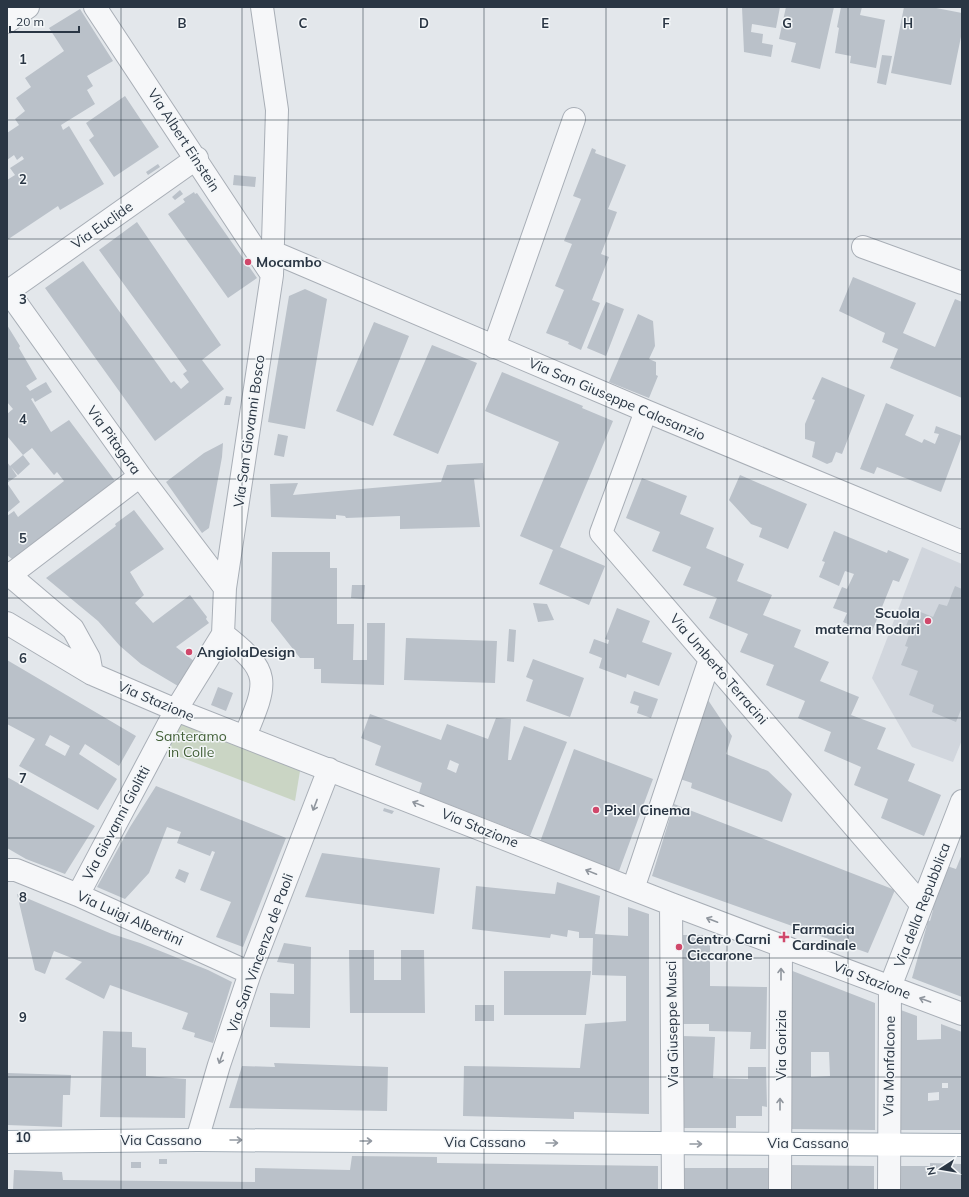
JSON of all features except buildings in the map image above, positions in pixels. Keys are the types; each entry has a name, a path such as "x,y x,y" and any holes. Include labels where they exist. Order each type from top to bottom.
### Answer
{"main road":[{"name":"Via Cassano","path":"7,1142 197,1140 962,1145"}],"street":[{"path":"7,22 28,7"},
{"name":"Via Albert Einstein","path":"95,7 197,158 272,275"},
{"name":"Via San Giovanni Bosco","path":"223,634 225,588 272,275 277,110 262,7"},
{"path":"494,347 574,119"},
{"name":"Via Euclide","path":"7,291 197,158"},
{"path":"862,247 962,283"},
{"name":"Via San Giuseppe Calasanzio","path":"272,252 646,411 962,542"},
{"name":"Via Pitagora","path":"7,291 140,476 225,588"},
{"name":"Via Umberto Terracini","path":"646,411 601,533 921,904"},
{"path":"92,674 89,658 73,629 9,574 140,476"},
{"name":"Via Stazione","path":"7,623 92,674 176,710 671,904 962,1014"},
{"path":"223,634 246,652 259,670 261,693 245,736"},
{"name":"Via Giovanni Giolitti","path":"78,894 176,710 223,634"},
{"path":"633,889 710,659"},
{"name":"Via San Vincenzo de Paoli","path":"197,1140 219,1065 250,973 329,769"},
{"name":"Via della Repubblica","path":"890,987 962,800"},
{"name":"Via Luigi Albertini","path":"7,870 16,870 78,894 250,973"},
{"name":"Via Giuseppe Musci","path":"671,904 673,1190"},
{"name":"Via Gorizia","path":"780,1190 781,946"},
{"name":"Via Monfalcone","path":"889,1190 890,987"}],"shaded area":[{"name":"Scuola materna Rodari","path":"922,547 962,564 962,740 953,762 912,747 872,678"}],"green space":[{"name":"Santeramo in Colle","path":"178,721 300,771 295,801 167,752"}],"place":[{"name":"Mocambo","path":"248,262"},
{"name":"Scuola materna Rodari","path":"928,621"},
{"name":"AngiolaDesign","path":"189,652"},
{"name":"Pixel Cinema","path":"596,810"},
{"name":"Farmacia Cardinale","path":"784,937"},
{"name":"Centro Carni Ciccarone","path":"679,947"}]}
